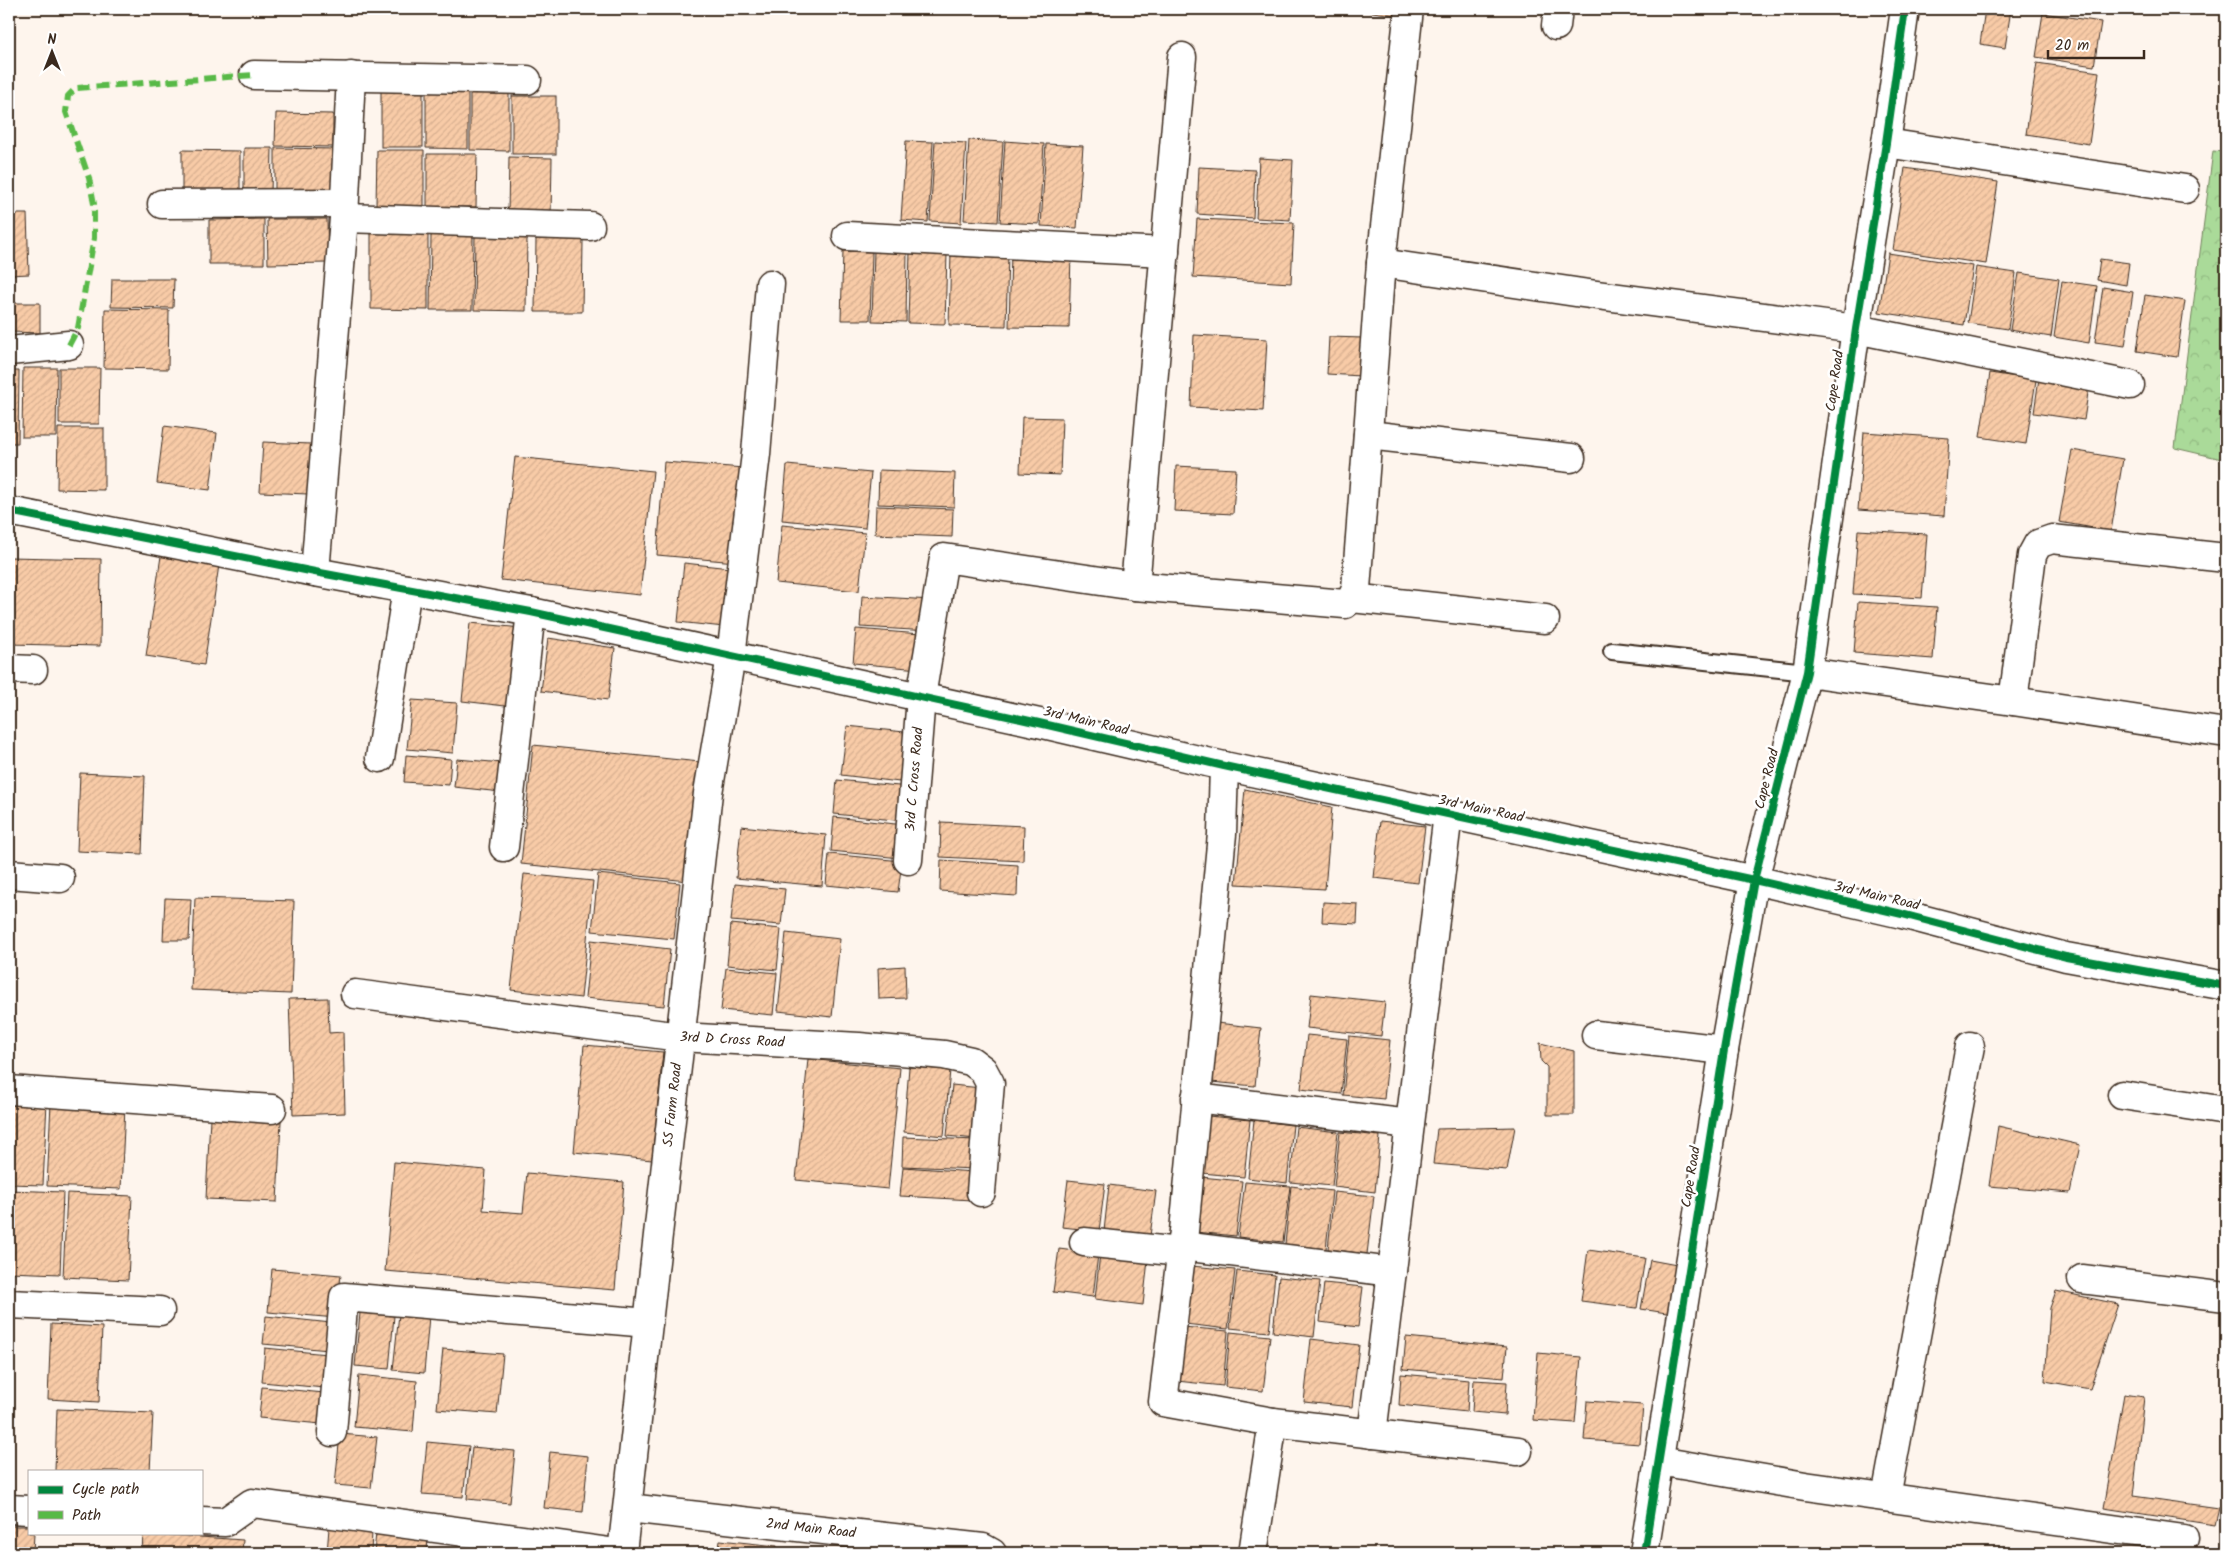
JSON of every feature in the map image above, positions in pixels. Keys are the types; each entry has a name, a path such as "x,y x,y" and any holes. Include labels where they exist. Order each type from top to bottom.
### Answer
{"street":[{"path":"1182,57 1136,586 1345,604 1352,598 1356,589 1381,263 1409,9"},
{"name":"Cape Road","path":"1644,1553 1724,1050 1754,880 1806,672 1905,9"},
{"path":"254,75 526,80"},
{"path":"315,572 344,210 350,76"},
{"path":"1886,143 2185,189"},
{"path":"162,204 344,210 590,226"},
{"path":"847,236 1165,252"},
{"path":"1381,263 1582,293 1856,329 2130,385"},
{"name":"SS Farm Road","path":"622,1553 708,793 731,656 756,454 770,284"},
{"path":"9,351 68,345"},
{"path":"1368,435 1571,458"},
{"name":"3rd Main Road","path":"9,511 315,572 531,612 1224,766 1754,880 1902,914 2066,957 2226,986"},
{"path":"2013,701 2032,555 2038,544 2052,539 2226,558"},
{"name":"3rd C Cross Road","path":"908,860 921,698 944,558 1136,586"},
{"path":"380,758 407,589"},
{"path":"1352,598 1545,619"},
{"path":"504,847 531,612"},
{"path":"1806,672 2226,733"},
{"path":"1224,766 1222,834 1181,1249 1163,1402 1273,1422 1518,1451"},
{"path":"1372,1434 1448,814"},
{"path":"9,874 60,878"},
{"name":"3rd D Cross Road","path":"355,994 680,1037 859,1047 944,1055 972,1061 983,1070 990,1083 981,1192"},
{"path":"1596,1035 1724,1050"},
{"path":"1886,1498 1970,1046"},
{"path":"9,1090 272,1109"},
{"path":"2122,1095 2226,1111"},
{"path":"1196,1098 1410,1124"},
{"path":"1084,1242 1181,1249 1392,1272"},
{"path":"2082,1279 2226,1297"},
{"path":"332,1432 344,1297 648,1323"},
{"path":"9,1304 160,1310"},
{"path":"1253,1553 1273,1422"},
{"path":"1659,1461 1886,1498 2184,1539"},
{"path":"202,1521 225,1522 252,1503 616,1553"},
{"name":"2nd Main Road","path":"628,1508 983,1548 992,1553"},
{"path":"9,1509 28,1510"}],"lane":[{"path":"1612,651 1806,672"}],"green space":[{"path":"2213,151 2226,152 2226,460 2175,448"}],"building":[{"path":"1351,9 1402,9 1401,16"},
{"path":"1985,9 2011,9 2005,48 1980,44"},
{"path":"2043,13 2101,22 2094,66 2036,57"},
{"path":"2037,63 2099,72 2089,144 2026,134"},
{"path":"381,88 423,88 423,147 381,147"},
{"path":"426,90 468,91 468,149 426,148"},
{"path":"470,92 509,92 509,151 470,150"},
{"path":"512,96 556,96 556,154 512,154"},
{"path":"276,113 333,114 333,147 275,146"},
{"path":"969,140 1003,142 998,222 964,220"},
{"path":"906,141 933,142 928,222 901,220"},
{"path":"935,141 966,143 961,223 930,221"},
{"path":"1005,141 1044,144 1039,224 1000,222"},
{"path":"1046,144 1083,146 1077,228 1041,226"},
{"path":"244,148 272,148 271,194 244,194"},
{"path":"275,148 335,149 334,195 275,194"},
{"path":"182,150 240,151 240,197 182,196"},
{"path":"377,150 424,150 424,206 376,206"},
{"path":"427,154 477,154 476,207 427,207"},
{"path":"509,157 552,158 551,215 508,215"},
{"path":"1259,158 1293,160 1290,220 1256,218"},
{"path":"1199,167 1255,170 1253,218 1197,214"},
{"path":"1905,168 1998,182 1986,264 1893,250"},
{"path":"9,214 27,214 29,274 9,275"},
{"path":"264,219 264,264 209,264 209,220"},
{"path":"267,219 327,219 328,263 268,264"},
{"path":"1197,219 1294,223 1291,283 1193,277"},
{"path":"371,230 428,231 428,310 371,309"},
{"path":"431,234 473,234 472,310 430,310"},
{"path":"475,235 527,236 526,311 474,310"},
{"path":"536,239 583,240 582,312 535,312"},
{"path":"843,251 872,252 870,320 841,320"},
{"path":"874,251 907,252 906,322 872,321"},
{"path":"910,252 947,253 945,324 908,323"},
{"path":"951,253 1008,254 1006,326 949,325"},
{"path":"1011,253 1071,254 1069,328 1009,327"},
{"path":"1888,253 1973,266 1964,325 1879,312"},
{"path":"2100,259 2129,263 2126,285 2097,280"},
{"path":"1976,267 2016,273 2008,329 1968,323"},
{"path":"2019,273 2059,279 2051,337 2010,330"},
{"path":"112,279 174,279 173,308 111,307"},
{"path":"2062,281 2097,286 2089,343 2054,337"},
{"path":"2103,287 2133,292 2125,346 2095,342"},
{"path":"2145,295 2185,301 2177,357 2137,351"},
{"path":"12,303 40,303 40,333 12,332"},
{"path":"105,309 169,310 168,369 104,368"},
{"path":"1194,335 1267,339 1263,411 1191,407"},
{"path":"1329,337 1363,338 1361,376 1327,374"},
{"path":"23,368 57,368 56,437 22,437"},
{"path":"59,368 100,368 99,424 59,424"},
{"path":"9,371 19,371 18,443 9,443"},
{"path":"1990,373 2036,380 2026,444 1980,437"},
{"path":"2039,378 2089,386 2084,420 2034,413"},
{"path":"1022,417 1062,418 1060,475 1020,473"},
{"path":"164,426 217,433 210,490 157,483"},
{"path":"58,428 104,428 104,490 57,489"},
{"path":"1864,432 1949,438 1944,516 1858,510"},
{"path":"263,442 311,444 308,494 260,492"},
{"path":"2072,450 2123,459 2111,531 2059,522"},
{"path":"515,457 653,471 640,595 501,580"},
{"path":"664,462 744,468 736,562 657,555"},
{"path":"787,465 871,473 865,528 782,520"},
{"path":"1176,466 1236,469 1233,514 1174,511"},
{"path":"879,470 955,473 954,507 878,504"},
{"path":"876,506 953,509 952,537 875,534"},
{"path":"782,525 865,533 859,591 776,583"},
{"path":"1858,530 1927,534 1922,598 1853,594"},
{"path":"161,556 219,565 204,665 146,656"},
{"path":"9,557 101,559 100,646 9,644"},
{"path":"684,563 730,568 724,627 678,622"},
{"path":"862,596 932,600 930,631 860,627"},
{"path":"1858,602 1937,607 1933,659 1854,653"},
{"path":"470,623 522,628 514,707 462,701"},
{"path":"856,629 921,634 919,669 853,663"},
{"path":"548,638 615,648 608,700 541,691"},
{"path":"412,700 457,703 453,753 407,749"},
{"path":"847,726 914,733 908,783 841,775"},
{"path":"533,745 700,762 688,881 521,864"},
{"path":"406,755 451,759 449,785 404,782"},
{"path":"457,759 503,763 501,792 454,787"},
{"path":"80,773 145,776 142,854 77,851"},
{"path":"837,780 909,787 905,821 834,814"},
{"path":"1245,789 1332,807 1325,889 1236,884"},
{"path":"834,817 904,825 900,858 831,851"},
{"path":"1380,821 1425,826 1418,883 1374,878"},
{"path":"941,822 1024,826 1023,861 940,857"},
{"path":"741,826 826,835 822,886 736,878"},
{"path":"829,854 902,861 898,892 826,885"},
{"path":"941,860 1018,865 1017,896 940,891"},
{"path":"524,874 593,881 581,998 511,990"},
{"path":"598,874 680,883 674,939 592,931"},
{"path":"735,884 785,889 781,925 731,921"},
{"path":"165,898 191,899 189,940 163,940"},
{"path":"195,898 294,901 291,994 191,990"},
{"path":"1323,902 1358,904 1357,924 1322,922"},
{"path":"731,924 781,929 777,970 727,965"},
{"path":"786,933 840,939 832,1017 778,1011"},
{"path":"591,940 670,949 664,1006 585,998"},
{"path":"905,966 906,998 879,999 878,968"},
{"path":"726,968 777,973 773,1015 721,1010"},
{"path":"1311,994 1385,1002 1381,1036 1307,1028"},
{"path":"328,998 329,1033 343,1032 345,1113 293,1115 289,999"},
{"path":"1217,1023 1261,1028 1255,1086 1211,1082"},
{"path":"1307,1035 1347,1039 1341,1094 1301,1089"},
{"path":"1349,1036 1390,1040 1384,1099 1343,1095"},
{"path":"1540,1043 1574,1051 1574,1115 1547,1115 1547,1067 1541,1061"},
{"path":"584,1045 663,1052 652,1160 574,1152"},
{"path":"808,1059 900,1068 888,1189 796,1180"},
{"path":"909,1067 950,1070 944,1136 904,1132"},
{"path":"952,1085 981,1088 976,1139 947,1136"},
{"path":"9,1100 47,1102 43,1185 9,1184"},
{"path":"51,1103 125,1107 121,1189 47,1186"},
{"path":"1208,1116 1250,1120 1244,1177 1202,1173"},
{"path":"210,1118 281,1121 277,1202 206,1199"},
{"path":"1254,1120 1293,1125 1287,1183 1248,1178"},
{"path":"1998,1126 2080,1145 2070,1193 1989,1186"},
{"path":"1296,1127 1338,1132 1332,1186 1290,1182"},
{"path":"1515,1127 1507,1170 1433,1164 1437,1129"},
{"path":"1340,1132 1380,1136 1375,1192 1334,1187"},
{"path":"903,1137 976,1140 975,1169 902,1166"},
{"path":"394,1162 486,1170 483,1210 523,1213 527,1173 624,1182 615,1290 385,1271"},
{"path":"903,1167 974,1172 972,1200 900,1196"},
{"path":"1201,1177 1242,1181 1236,1236 1195,1232"},
{"path":"1068,1180 1105,1184 1099,1231 1062,1227"},
{"path":"1245,1182 1290,1186 1283,1242 1238,1237"},
{"path":"1109,1185 1156,1191 1150,1236 1104,1231"},
{"path":"1291,1186 1332,1191 1326,1249 1285,1244"},
{"path":"9,1190 63,1192 60,1274 9,1272"},
{"path":"1334,1192 1374,1196 1367,1254 1328,1249"},
{"path":"67,1193 132,1196 128,1280 63,1277"},
{"path":"1059,1249 1098,1254 1093,1297 1053,1292"},
{"path":"1588,1250 1645,1258 1637,1308 1581,1301"},
{"path":"1100,1254 1148,1260 1143,1305 1095,1299"},
{"path":"1650,1260 1682,1266 1673,1314 1641,1309"},
{"path":"1191,1266 1235,1270 1228,1329 1185,1324"},
{"path":"272,1269 341,1275 336,1318 268,1312"},
{"path":"1237,1271 1275,1275 1269,1332 1230,1328"},
{"path":"1279,1277 1320,1281 1314,1337 1273,1332"},
{"path":"1324,1283 1363,1287 1358,1327 1320,1322"},
{"path":"2056,1291 2118,1304 2090,1389 2045,1381 2050,1308"},
{"path":"360,1313 394,1316 389,1369 355,1366"},
{"path":"399,1314 429,1316 424,1373 393,1370"},
{"path":"266,1316 331,1323 329,1350 263,1344"},
{"path":"51,1324 102,1327 99,1402 48,1399"},
{"path":"1183,1327 1228,1331 1223,1386 1177,1381"},
{"path":"1230,1332 1270,1336 1263,1391 1225,1387"},
{"path":"1406,1337 1507,1347 1504,1378 1403,1369"},
{"path":"1311,1339 1359,1345 1352,1407 1304,1402"},
{"path":"265,1348 327,1354 324,1388 262,1382"},
{"path":"443,1349 503,1354 497,1414 437,1409"},
{"path":"1538,1353 1581,1357 1575,1423 1533,1420"},
{"path":"1401,1374 1469,1380 1467,1412 1399,1405"},
{"path":"359,1375 417,1381 413,1432 354,1427"},
{"path":"1474,1380 1507,1382 1505,1415 1472,1412"},
{"path":"262,1387 324,1393 321,1424 259,1418"},
{"path":"2124,1394 2144,1397 2133,1496 2219,1508 2215,1525 2104,1508"},
{"path":"1587,1401 1643,1405 1640,1444 1584,1440"},
{"path":"57,1409 153,1413 150,1470 55,1470"},
{"path":"340,1434 377,1437 371,1488 335,1485"},
{"path":"427,1442 469,1446 463,1497 422,1494"},
{"path":"472,1447 515,1451 510,1503 467,1499"},
{"path":"550,1452 588,1456 583,1512 544,1508"},
{"path":"9,1526 28,1526 28,1534 34,1534 33,1553 9,1553"},
{"path":"329,1528 372,1531 371,1553 327,1553"},
{"path":"376,1533 428,1537 427,1553 374,1553"},
{"path":"143,1534 243,1540 242,1553 142,1553"},
{"path":"720,1540 777,1546 776,1553 718,1553"}],"marked path":[{"path":"69,345 78,328 94,238 94,204 89,178 66,112 68,96 76,88 254,75"}],"cycle path":[{"path":"1644,1553 1724,1050 1754,880 1807,672 1856,329 1886,143 1905,9"},
{"path":"9,511 315,572 531,612 1039,723 1224,766 1754,880 1902,914 2066,957 2226,986"}]}
